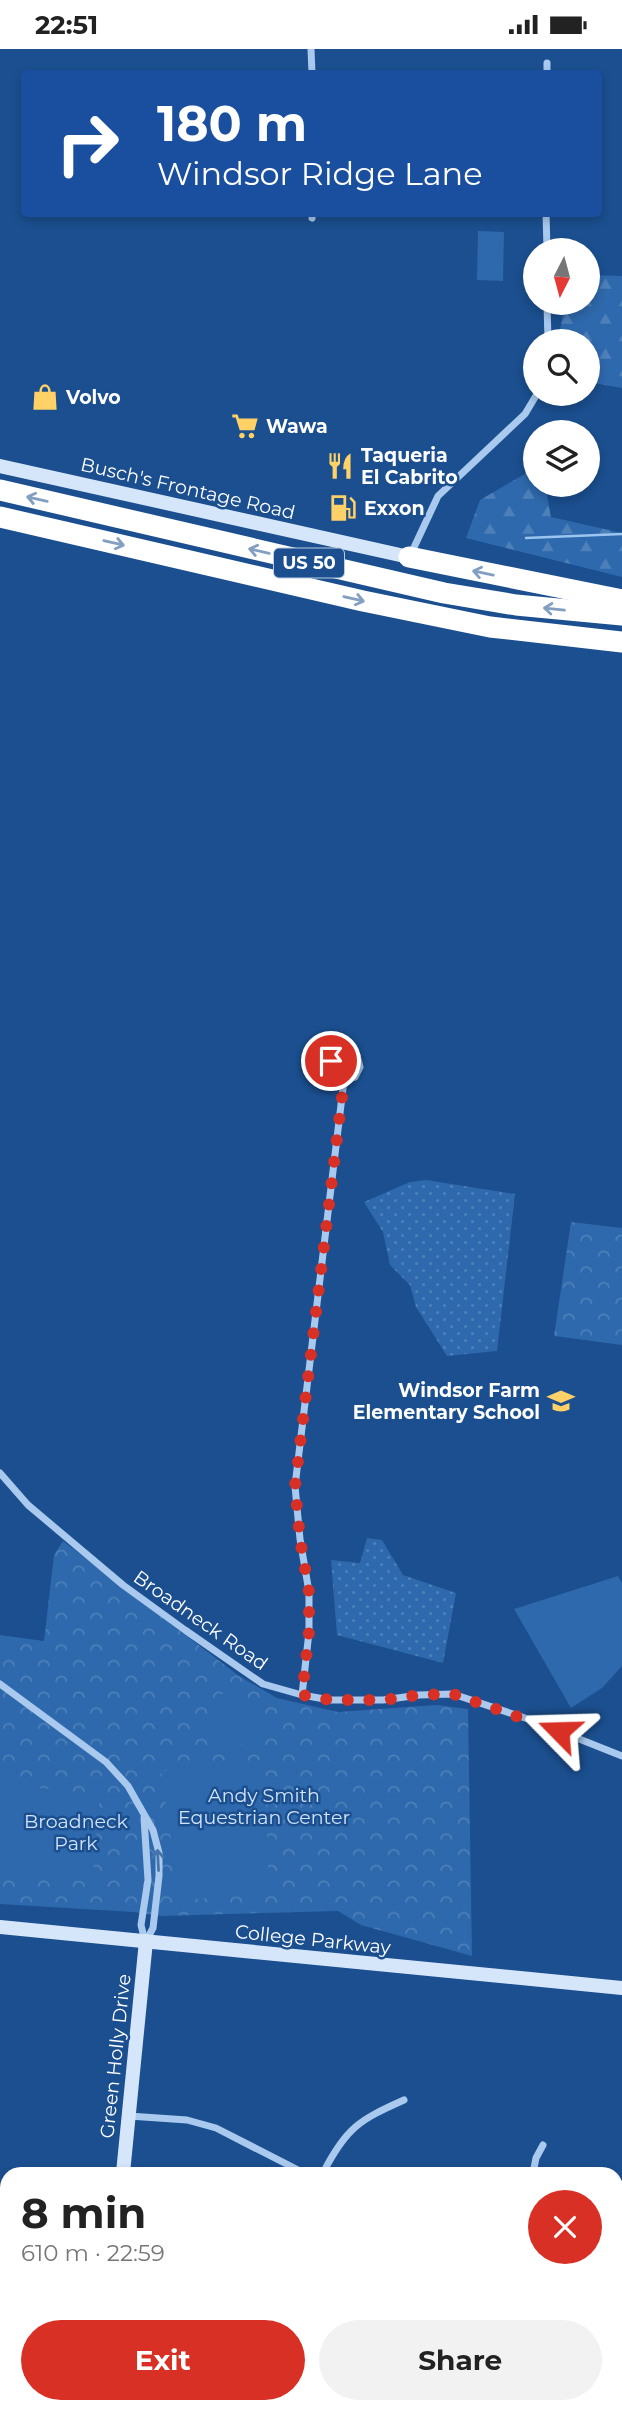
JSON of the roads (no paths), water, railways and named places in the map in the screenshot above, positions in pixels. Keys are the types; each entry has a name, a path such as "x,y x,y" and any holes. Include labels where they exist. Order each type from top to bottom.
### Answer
{"highway":[{"name":"US 50","path":"0,490 444,593 516,605 622,615"},
{"name":"US 50","path":"0,517 363,601 490,627 622,642"},
{"path":"410,557 622,600"}],"main road":[{"name":"Busch's Frontage Road","path":"0,466 410,557"},
{"name":"College Parkway","path":"0,1927 622,1988"},
{"name":"Green Holly Drive","path":"124,2167 146,1941"}],"street":[{"path":"312,49 312,70"},
{"path":"547,63 547,70"},
{"path":"546,217 547,238"},
{"path":"410,557 438,496 525,414 530,406"},
{"path":"345,1050 357,1055 360,1067 355,1077 344,1080 333,1074 331,1061 339,1052 345,1050"},
{"path":"302,1695 309,1632 309,1592 295,1486 344,1080"},
{"name":"Broadneck Road","path":"0,1473 28,1505 123,1585 263,1684 330,1700 383,1700 453,1694 534,1721 622,1756"},
{"path":"0,1684 106,1762 128,1786 153,1830 159,1853 159,1876 153,1928 146,1941"},
{"path":"144,1817 148,1880 141,1925 146,1941"},
{"path":"326,2167 335,2149 357,2124 404,2100"},
{"path":"128,2116 187,2120 209,2126 231,2134 293,2167"},
{"path":"534,2167 543,2145"}],"waterway":[{"path":"526,538 622,534"}],"place":[{"name":"Volvo","path":"45,397"},
{"name":"Wawa","path":"245,426"},
{"name":"Taqueria El Cabrito","path":"340,466"},
{"name":"Exxon","path":"343,508"},
{"name":"Windsor Farm Elementary School","path":"561,1401"}],"park label":[{"name":"Andy Smith Equestrian Center","path":"264,1806"},
{"name":"Broadneck Park","path":"76,1832"}]}
